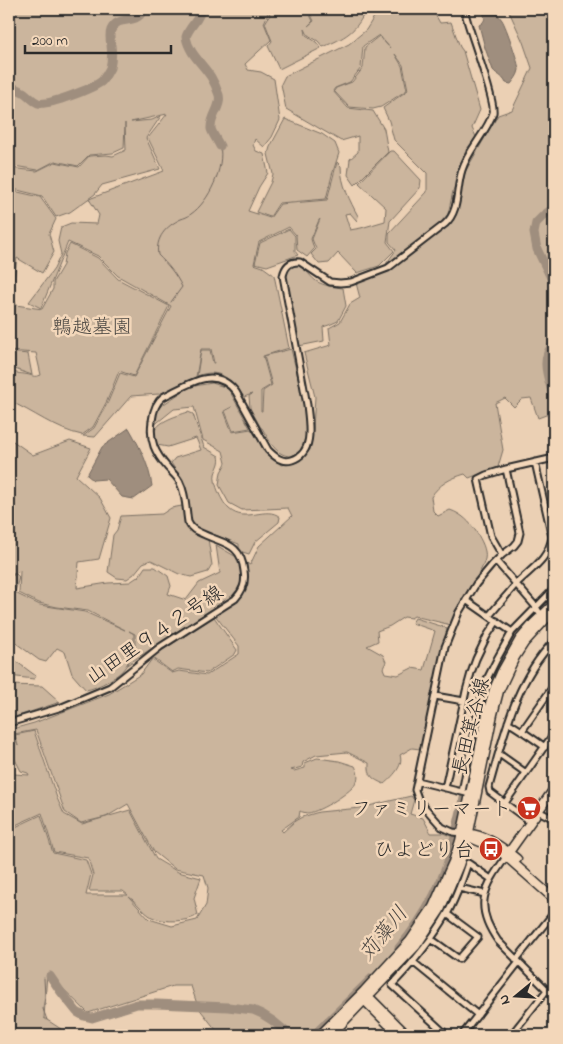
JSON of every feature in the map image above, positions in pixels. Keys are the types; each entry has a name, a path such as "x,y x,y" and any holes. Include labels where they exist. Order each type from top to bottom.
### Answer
{"street":[{"name":"山田里９４２号線","path":"9,723 62,707 110,686 160,647 235,599 242,592 245,571 238,552 228,544 195,530 188,522 180,481 161,460 154,448 151,432 153,411 159,400 163,397 200,380 208,378 220,379 231,386 236,392 268,450 274,456 282,461 290,461 299,457 306,450 310,426 282,276 284,270 288,264 295,261 305,264 330,282 351,282 388,268 452,218 463,167 494,111 464,9"},
{"path":"502,555 491,536 478,479 506,469 554,458"},
{"path":"489,616 516,584 544,559 553,537 535,462"},
{"path":"506,469 520,533 518,541 496,561 476,584 459,612 445,647 415,790 419,801 442,827 453,832 466,834 508,855 554,892"},
{"path":"496,561 536,607 543,618"},
{"path":"417,781 466,793 478,710 485,684 512,632 554,589"},
{"path":"466,600 512,632"},
{"name":"長田箕谷線","path":"320,1035 416,946 440,910 459,865 493,714 500,691 515,657 554,604"},
{"name":"長田箕谷線","path":"466,834 466,793 497,681 516,646 533,624 554,612"},
{"path":"445,788 464,701 476,659 497,621"},
{"path":"530,822 490,792 489,787 517,696 540,656 554,640"},
{"path":"522,731 554,685"},
{"path":"435,696 464,701"},
{"path":"508,722 545,747"},
{"path":"505,803 554,734"},
{"path":"498,755 526,773"},
{"path":"554,789 491,879 485,894 484,903 484,915 490,930 498,941 554,997"},
{"path":"538,811 554,819"},
{"path":"508,855 554,900"},
{"path":"447,1035 392,985 431,939 447,914 468,863 491,879"},
{"path":"459,888 485,894"},
{"path":"431,939 459,959 478,937 447,914"},
{"path":"462,1035 552,915 554,917"},
{"path":"413,962 478,1015"},
{"path":"511,1035 547,990"},
{"path":"364,996 399,1035"},
{"path":"364,996 407,1035"},
{"name":"長田箕谷線","path":"331,1035 364,996"}],"green space":[{"path":"9,9 266,9 268,14 264,23 271,40 245,64 248,70 261,72 274,79 280,120 272,137 264,147 255,139 253,145 256,151 264,154 268,173 248,211 270,218 280,204 327,200 337,162 341,166 344,186 358,216 357,221 350,213 345,214 350,230 385,221 386,208 359,183 390,151 394,151 421,180 420,188 390,221 387,242 394,251 379,266 357,273 338,253 329,263 319,264 311,254 316,249 312,239 320,219 311,239 314,249 307,257 297,250 296,235 289,227 259,242 254,264 263,267 274,275 289,348 263,356 271,385 261,391 261,411 263,391 272,385 264,356 291,349 302,393 306,427 305,443 297,454 285,455 273,446 250,408 249,396 252,394 244,397 235,385 219,374 212,373 197,376 201,350 210,350 214,363 211,349 201,349 196,377 159,394 131,396 95,437 83,436 94,428 108,402 120,373 134,377 171,306 118,276 98,256 68,242 41,308 29,302 54,269 61,254 58,241 61,227 71,223 97,224 99,215 89,199 164,171 148,138 167,114 131,122 152,120 161,116 146,138 160,169 102,185 95,194 70,212 56,217 42,196 9,188 9,168 37,171 55,162 79,167 89,156 113,156 126,150 125,123 124,148 113,153 89,155 78,166 55,161 38,170 9,166"},
{"path":"268,9 307,9 313,21 308,26 314,21 308,9 366,9 354,29 323,47 318,41 308,35 305,29 306,35 321,48 279,69 268,46 272,41 265,23 270,15"},
{"path":"377,9 412,9 435,14 440,23 451,22 463,51 480,110 472,128 476,137 466,150 448,214 436,228 386,264 396,250 389,242 389,233 427,192 427,173 394,140 383,108 408,90 403,65 395,54 402,66 407,90 381,107 373,109 349,107 334,91 336,88 352,82 363,68 365,47 379,36 390,48 379,35 363,46 361,68 350,82 335,88 333,91 348,108 373,111 384,129 388,152 355,185 348,175 350,159 358,152 358,136 341,141 286,109 281,84 285,76 349,44 366,30"},
{"path":"508,9 554,9 554,412 538,418 531,398 522,399 514,407 505,398 495,403 503,450 498,467 469,478 465,474 455,477 442,485 431,497 433,511 438,516 450,510 469,522 479,536 485,552 483,565 461,601 451,625 414,616 411,618 404,617 390,626 377,631 378,641 367,646 383,655 386,662 383,668 385,673 398,675 412,668 424,670 435,631 412,623 415,618 447,628 437,672 430,717 420,749 412,748 400,755 399,767 394,775 384,784 372,777 369,771 369,763 347,752 316,755 303,762 302,767 291,770 305,768 305,763 317,758 339,761 355,766 358,775 357,781 350,790 328,805 313,812 300,811 299,817 281,830 283,832 302,817 319,812 360,808 411,796 414,800 410,814 423,818 431,833 443,833 453,837 449,863 420,922 344,1023 303,1035 220,1035 198,1007 191,986 173,986 88,1013 47,973 44,1018 61,1029 61,1035 9,1035 9,830 41,815 53,853 86,860 91,874 86,895 128,895 123,891 89,891 93,875 88,858 54,852 42,813 9,828 9,765 14,774 29,775 21,771 9,748 9,730 34,723 109,694 141,674 152,659 172,673 179,671 207,675 239,654 239,646 211,610 127,665 135,649 135,634 129,631 134,634 134,643 126,666 119,674 108,681 86,690 72,674 65,652 57,648 46,662 39,660 9,638 9,577 16,574 19,577 15,592 19,595 40,605 85,612 125,630 88,611 39,603 19,593 20,571 9,576 9,413 10,439 33,455 70,441 91,448 76,476 100,498 111,518 99,559 79,562 77,588 130,582 139,576 145,567 155,567 168,576 171,586 168,594 186,600 199,583 220,573 216,545 250,565 259,546 292,516 288,508 242,510 229,503 219,485 221,472 226,463 223,451 203,440 194,407 174,409 153,426 158,408 189,387 212,383 228,388 250,428 233,431 225,411 232,407 224,411 232,432 251,429 268,454 281,465 295,463 310,450 315,397 304,353 331,345 329,328 340,322 350,304 360,298 356,283 386,272 446,228 456,213 465,172 498,115 512,110 532,68","holes":["36,730 65,812 81,823 106,817 82,824 64,814 34,731 15,735 18,746 14,734","128,804 154,852 175,869 204,875 208,888 206,905 197,920 172,926 149,919 129,897 149,915 157,919 169,921 188,919 198,915 194,898 201,878 178,872 156,859 130,810 106,817"]},
{"path":"285,119 322,134 335,143 339,153 326,199 279,203 270,217 256,212 273,174 268,154 270,147"},
{"path":"9,190 40,197 56,219 49,234 54,252 42,273 17,258 14,280 9,280"},
{"path":"289,229 295,236 295,251 298,255 267,266 255,263 260,243"},
{"name":"鵯越墓園","path":"70,244 98,258 118,279 169,306 134,376 119,371 107,401 93,427 82,435 54,425 9,401 9,368 16,373 34,376 41,375 36,353 9,351 9,287 16,305 42,309 53,289 53,282 63,265 65,253"},
{"path":"294,264 304,269 319,283 343,288 346,306 338,321 323,327 324,341 299,346 283,281 288,267"},
{"path":"9,352 28,354 32,375 9,367"},
{"path":"188,412 193,414 204,447 219,456 215,482 226,506 235,513 242,515 274,514 280,517 279,522 255,542 249,554 239,551 239,544 207,532 212,565 208,572 191,577 179,574 151,560 143,563 127,579 117,578 108,572 113,535 117,530 121,516 162,514 171,508 187,505 183,481 171,463 175,458 201,450 196,438 168,447 157,445 154,432 161,424"},
{"path":"214,617 237,650 235,654 207,673 178,669 172,672 152,657"},
{"path":"9,656 36,676 34,679 9,676"},
{"path":"9,685 42,686 60,702 9,719"}],"shaded area":[{"path":"490,10 502,20 517,61 519,70 511,84 506,83 493,70 485,48 479,25 483,23 484,11"},
{"path":"129,428 144,456 152,486 134,499 122,497 106,479 93,480 87,475 102,447"}],"waterway":[{"path":"9,86 18,89 38,103 51,102 90,88 102,81 110,68 112,56 110,34 114,25 121,21 137,18 144,9"},
{"path":"201,9 199,16 186,37 190,49 211,77 219,95 219,104 212,120 211,129 220,146"},
{"path":"171,302 182,287 172,270 158,255 158,243 166,229 189,216 204,201 218,174 221,154 220,146"},
{"name":"苅藻川","path":"554,208 536,223 534,233 537,249 554,284"},
{"name":"苅藻川","path":"554,343 549,350 546,364 546,371 554,400"},
{"name":"苅藻川","path":"543,605 554,595"},
{"name":"苅藻川","path":"466,789 483,706 497,665 523,626 534,614"},
{"name":"苅藻川","path":"457,828 465,794"},
{"name":"苅藻川","path":"399,948 418,923 434,896 446,867 455,837"},
{"path":"50,976 77,1012 92,1018 137,1004 228,1007 253,1010 262,1014 290,1035"},
{"path":"44,978 45,997 43,1009 47,1020"},
{"name":"苅藻川","path":"314,1035 372,978"}],"place":[{"name":"ファミリーマート","path":"529,808"},
{"name":"ひよどり台","path":"491,849"}]}
